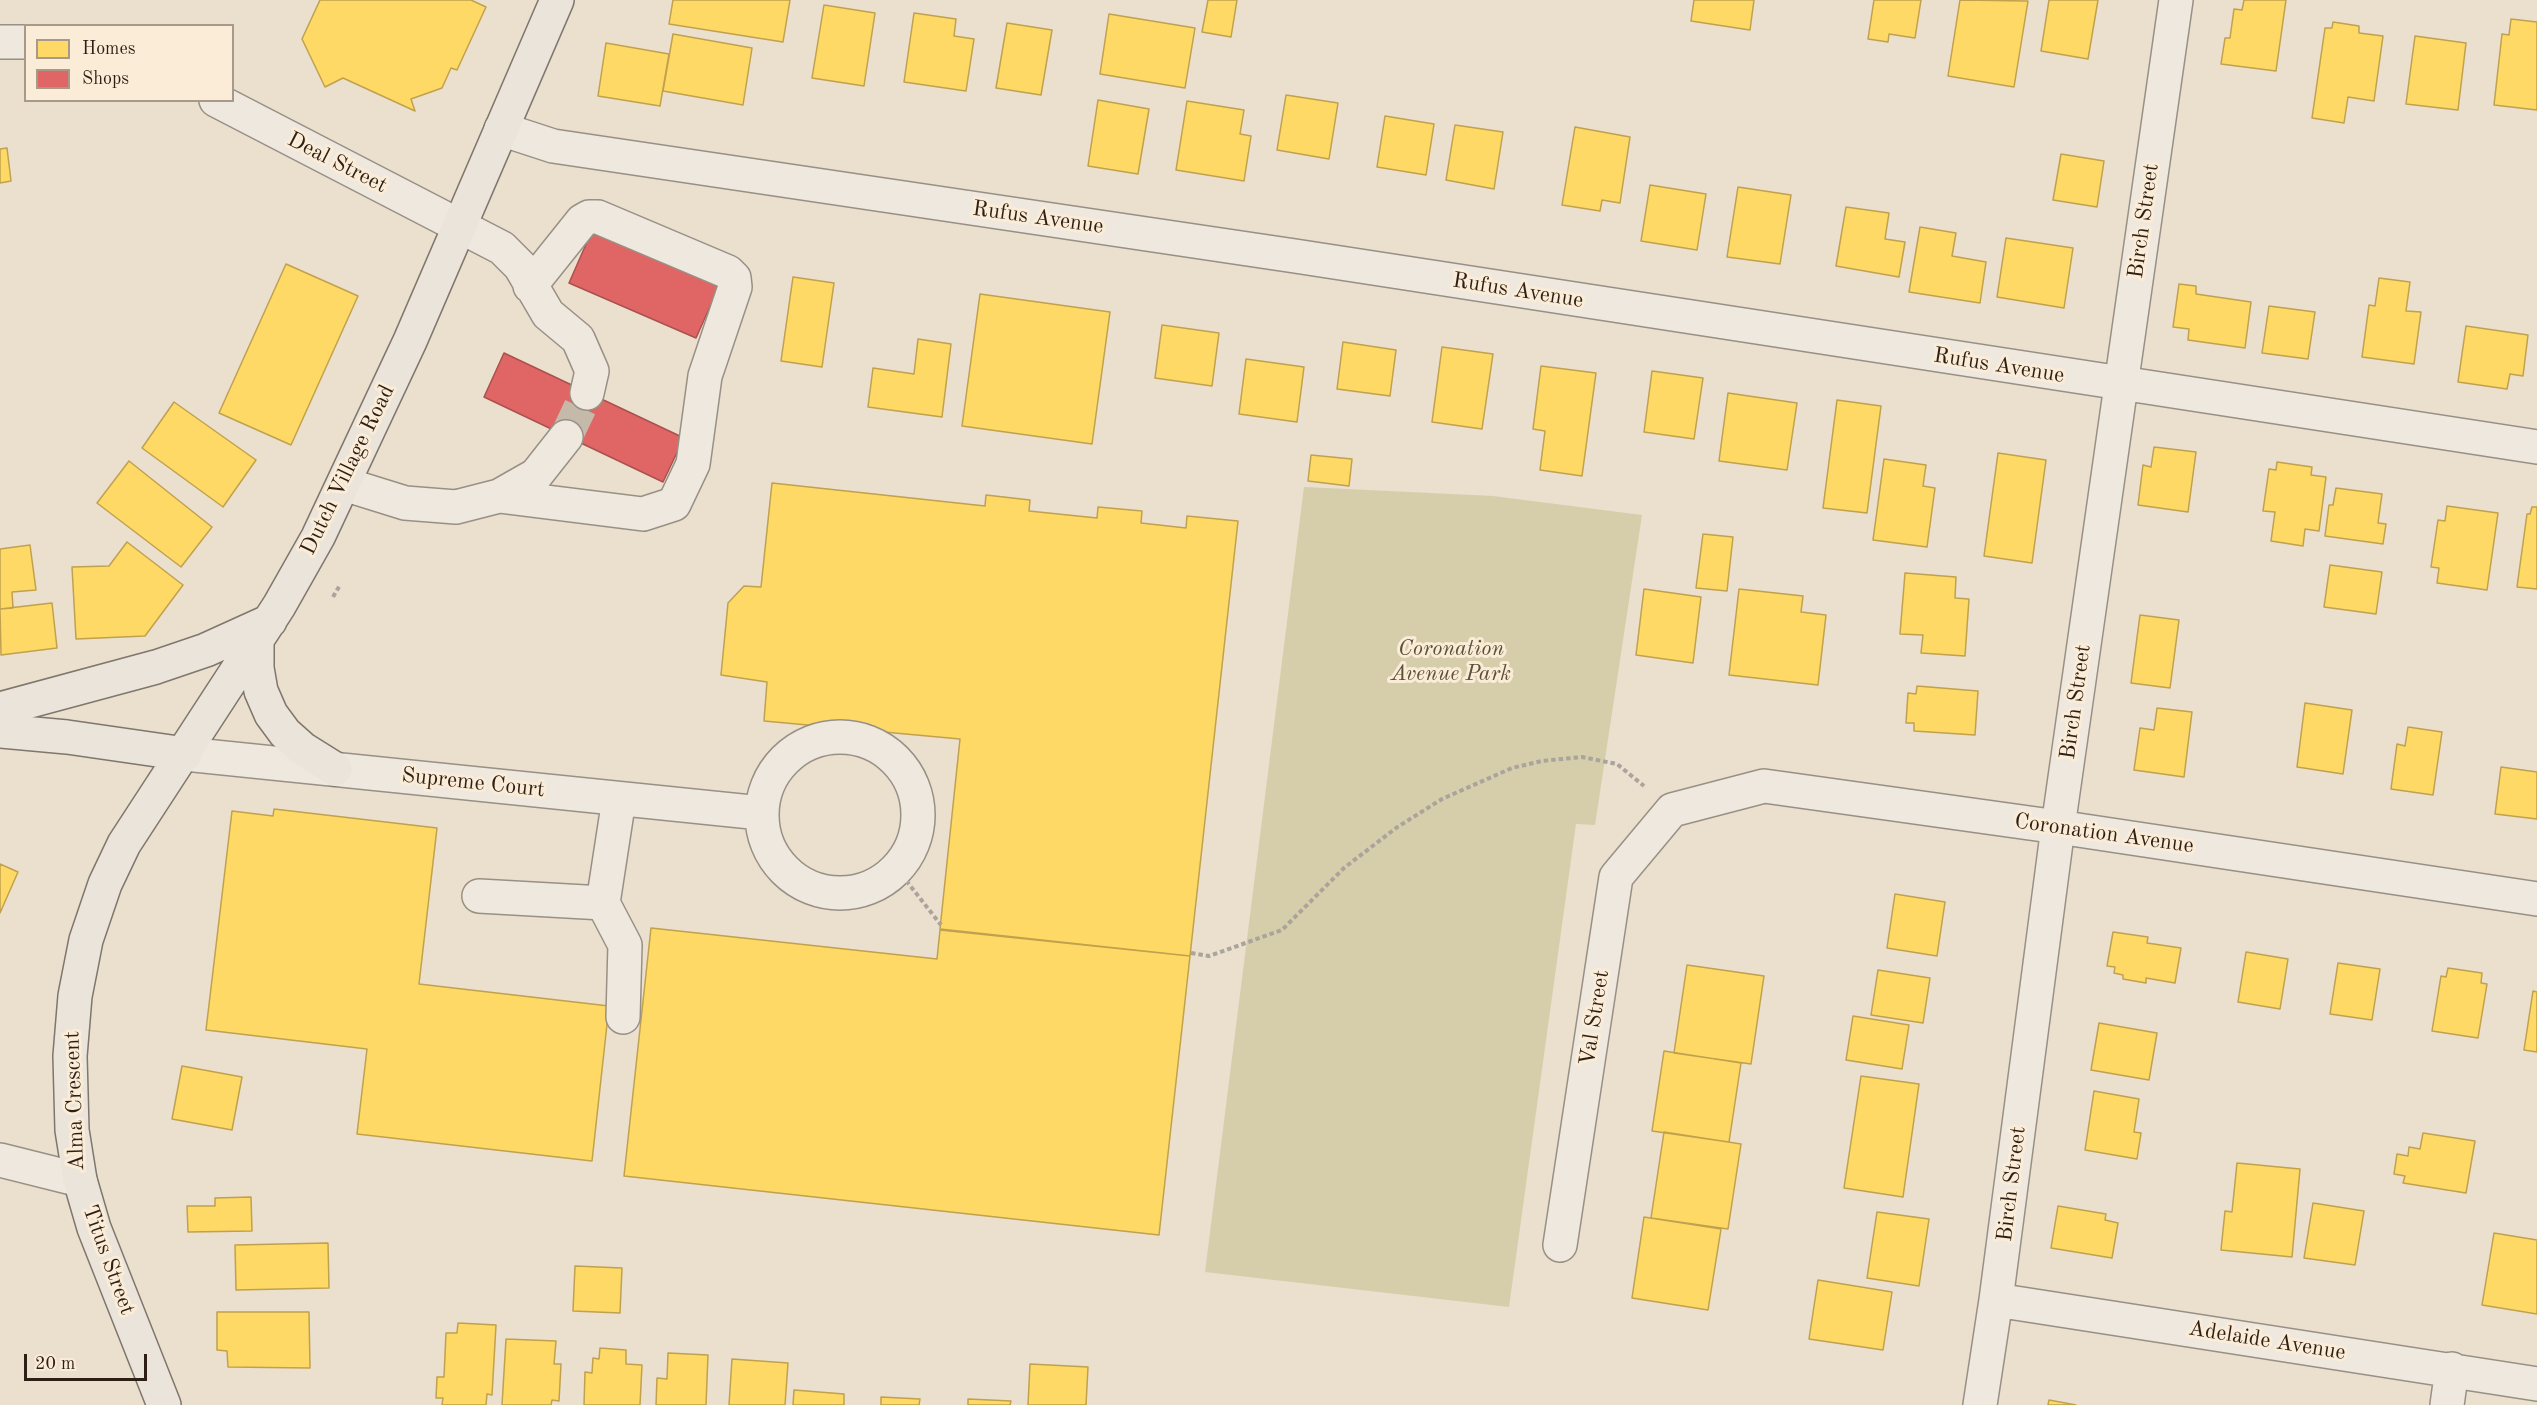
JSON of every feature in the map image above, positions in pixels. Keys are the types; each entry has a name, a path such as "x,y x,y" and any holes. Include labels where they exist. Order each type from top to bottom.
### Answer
{"main road":[{"name":"Dutch Village Road","path":"185,754 264,632 344,484 557,0"},
{"path":"0,709 156,667 264,632 256,668 261,691 271,714 285,733 297,744 335,769"},
{"path":"0,731 67,737 185,754"},
{"name":"Alma Crescent","path":"80,1180 72,1130 70,1056 75,996 86,940 105,884 124,844 185,754"},
{"name":"Titus Street","path":"80,1180 94,1228 164,1405"}],"street":[{"name":"Birch Street","path":"1980,1405 2058,827 2176,0"},
{"path":"0,42 24,42"},
{"name":"Deal Street","path":"220,102 502,248 520,266 548,314 578,339 592,371 587,393"},
{"name":"Rufus Avenue","path":"501,129 554,146 1295,256 2121,385 2537,447"},
{"path":"499,496 644,514 674,504 693,464 705,376 735,287 734,278 728,272 598,217 589,217 530,286"},
{"path":"344,484 405,504 456,507 499,496 536,475 566,436"},
{"path":"841,736 867,740 890,754 908,773 917,798 918,824 912,849 897,869 876,885 852,892 827,892 803,884 782,868 768,847 761,813 764,796 774,771 792,752 815,740 841,736"},
{"name":"Supreme Court","path":"185,754 761,813"},
{"name":"Coronation Avenue","path":"1672,810 1764,786 2058,827 2537,899"},
{"path":"619,798 603,903 625,945 623,1017"},
{"name":"Val Street","path":"1560,1245 1616,877 1672,810"},
{"path":"479,896 603,903"},
{"name":"Alma Crescent","path":"0,1160 80,1180"},
{"name":"Adelaide Avenue","path":"1996,1299 2537,1384"},
{"path":"2447,1405 2452,1369"}],"path":[{"path":"333,597 340,585"},
{"path":"1191,953 1209,956 1282,930 1344,868 1396,828 1442,799 1512,768 1542,761 1582,757 1617,764 1672,810"},
{"path":"897,869 941,925"}],"green space":[{"name":"Coronation Avenue Park","path":"1304,487 1493,496 1642,515 1595,825 1576,824 1509,1307 1205,1272"}],"building: Homes":[{"path":"320,0 471,0 486,7 457,70 451,68 442,88 411,99 415,111 343,78 325,87 302,39"},
{"path":"673,0 790,0 783,42 669,24"},
{"path":"1208,0 1237,0 1231,37 1202,32"},
{"path":"1694,0 1754,0 1750,30 1691,21"},
{"path":"1874,0 1921,0 1915,38 1889,34 1888,42 1868,39"},
{"path":"1960,0 2028,1 2014,87 1948,76"},
{"path":"2049,0 2098,0 2088,59 2041,51"},
{"path":"2244,0 2286,0 2276,71 2221,64 2225,38 2230,38 2234,9 2242,10"},
{"path":"824,5 875,13 864,86 812,78"},
{"path":"914,13 956,19 954,36 974,39 966,91 904,82"},
{"path":"1109,14 1195,28 1185,88 1100,74"},
{"path":"2511,19 2537,22 2537,110 2494,105 2502,34 2509,35"},
{"path":"2333,22 2359,26 2359,33 2383,36 2374,101 2348,97 2344,123 2312,118 2325,28 2332,28"},
{"path":"1007,23 1052,30 1041,95 996,88"},
{"path":"673,34 752,48 743,105 663,91"},
{"path":"2415,36 2466,43 2458,110 2406,104"},
{"path":"606,43 669,54 660,106 598,96"},
{"path":"1286,95 1338,103 1329,159 1277,150"},
{"path":"1098,100 1149,109 1138,174 1088,166"},
{"path":"1187,101 1244,110 1240,134 1251,136 1244,181 1176,170"},
{"path":"1385,116 1434,124 1426,175 1377,167"},
{"path":"1455,125 1503,132 1494,189 1446,180"},
{"path":"1575,127 1630,137 1620,203 1602,200 1600,211 1562,205"},
{"path":"7,148 11,181 0,183 0,149"},
{"path":"2061,154 2104,161 2097,207 2053,200"},
{"path":"1650,185 1706,194 1697,250 1641,241"},
{"path":"1738,187 1791,195 1780,264 1727,257"},
{"path":"1846,207 1889,213 1885,239 1905,242 1899,277 1836,266"},
{"path":"1920,227 1956,233 1952,256 1986,262 1980,303 1909,292"},
{"path":"2006,238 2073,248 2064,308 1997,297"},
{"path":"286,264 358,296 291,445 219,413"},
{"path":"793,277 834,283 822,367 781,361"},
{"path":"2379,278 2410,282 2406,311 2421,312 2414,364 2362,357 2369,305 2375,306"},
{"path":"2179,284 2196,286 2196,294 2251,302 2245,348 2188,340 2189,329 2173,327"},
{"path":"980,294 1110,312 1092,444 962,426"},
{"path":"2269,306 2315,312 2308,359 2262,353"},
{"path":"1162,325 1219,333 1212,386 1155,378"},
{"path":"2466,326 2528,335 2523,376 2510,374 2507,389 2458,382"},
{"path":"918,339 951,344 942,417 868,407 873,368 914,374"},
{"path":"1343,342 1396,350 1390,396 1337,389"},
{"path":"1442,347 1493,354 1482,429 1432,422"},
{"path":"1246,359 1304,367 1297,422 1239,414"},
{"path":"1541,366 1596,373 1582,476 1540,470 1545,431 1533,429"},
{"path":"1652,371 1703,378 1694,439 1644,432"},
{"path":"1728,393 1797,403 1787,470 1719,461"},
{"path":"1837,400 1881,406 1867,513 1823,508"},
{"path":"174,402 256,460 223,507 142,448"},
{"path":"2154,447 2196,452 2188,512 2138,505 2143,465 2151,467"},
{"path":"1998,453 2046,460 2032,563 1984,556"},
{"path":"1311,455 1352,459 1349,486 1308,481"},
{"path":"1884,459 1926,465 1923,486 1935,488 1927,547 1873,540"},
{"path":"129,461 212,527 181,567 97,503"},
{"path":"2277,462 2312,467 2311,475 2326,477 2319,531 2305,529 2303,546 2271,541 2275,512 2263,511 2269,469 2276,470"},
{"path":"772,483 985,506 986,495 1030,500 1029,511 1097,518 1098,507 1142,511 1141,523 1186,528 1187,516 1238,521 1190,956 940,929 960,739 764,721 767,682 721,675 728,603 744,586 761,587"},
{"path":"2336,488 2382,494 2378,523 2386,524 2383,544 2325,536 2329,505 2333,505"},
{"path":"2447,506 2498,513 2487,590 2437,583 2439,568 2431,567 2438,520 2445,521"},
{"path":"2532,507 2537,507 2537,589 2517,587 2527,514 2530,514"},
{"path":"1703,534 1733,537 1727,591 1696,588"},
{"path":"127,542 183,585 145,636 76,639 72,567 109,566"},
{"path":"30,545 36,590 12,592 13,608 0,609 0,549"},
{"path":"2330,565 2382,572 2376,614 2324,607"},
{"path":"1905,573 1956,577 1955,598 1969,599 1965,656 1921,653 1923,635 1900,634"},
{"path":"1644,589 1701,597 1693,663 1636,655"},
{"path":"1739,589 1803,596 1801,612 1826,615 1818,685 1729,675"},
{"path":"52,603 57,648 1,655 0,609"},
{"path":"2140,615 2179,620 2170,688 2131,683"},
{"path":"1917,686 1978,691 1975,735 1914,731 1914,723 1906,723 1908,693 1916,694"},
{"path":"2305,703 2352,710 2343,774 2297,767"},
{"path":"2157,708 2192,712 2184,777 2134,770 2140,728 2154,730"},
{"path":"2408,727 2442,732 2433,795 2391,789 2397,744 2405,746"},
{"path":"2501,767 2537,772 2537,819 2495,814"},
{"path":"274,809 437,828 419,984 609,1006 592,1161 357,1134 367,1049 206,1030 232,811 273,816"},
{"path":"0,864 18,872 0,913"},
{"path":"1895,894 1945,902 1937,956 1887,948"},
{"path":"651,928 937,959 940,930 1190,956 1159,1235 624,1176"},
{"path":"2113,932 2148,937 2147,943 2181,948 2175,983 2146,978 2146,983 2123,979 2123,975 2114,973 2115,967 2107,966"},
{"path":"2246,952 2288,959 2280,1009 2238,1002"},
{"path":"2338,963 2380,969 2372,1020 2330,1014"},
{"path":"1687,965 1764,976 1751,1064 1674,1053"},
{"path":"2448,968 2482,973 2481,983 2487,984 2478,1038 2432,1031 2441,976 2446,977"},
{"path":"1878,970 1930,978 1923,1023 1871,1015"},
{"path":"2533,991 2537,992 2537,1052 2524,1050"},
{"path":"1853,1016 1909,1025 1902,1069 1846,1060"},
{"path":"2099,1023 2157,1033 2149,1080 2091,1070"},
{"path":"1664,1051 1741,1063 1729,1142 1652,1131"},
{"path":"182,1066 242,1077 232,1130 172,1119"},
{"path":"1861,1076 1919,1084 1903,1197 1844,1188"},
{"path":"2094,1091 2139,1099 2134,1132 2141,1133 2137,1159 2085,1150"},
{"path":"1664,1132 1741,1144 1728,1229 1651,1218"},
{"path":"2423,1133 2475,1141 2466,1193 2403,1183 2405,1176 2394,1174 2397,1154 2408,1156 2409,1147 2420,1149"},
{"path":"2237,1163 2300,1169 2292,1257 2221,1250 2225,1211 2232,1212"},
{"path":"251,1197 252,1231 188,1232 187,1206 215,1206 215,1198"},
{"path":"2313,1203 2364,1211 2355,1265 2304,1258"},
{"path":"2058,1206 2106,1214 2105,1220 2118,1223 2112,1258 2051,1248"},
{"path":"1877,1212 1929,1219 1919,1286 1867,1278"},
{"path":"1644,1217 1721,1229 1708,1310 1632,1298"},
{"path":"2494,1233 2537,1240 2537,1314 2482,1305"},
{"path":"328,1243 329,1288 236,1290 235,1245"},
{"path":"575,1266 622,1268 620,1313 573,1311"},
{"path":"1818,1280 1892,1292 1883,1350 1809,1339"},
{"path":"217,1312 309,1312 310,1368 228,1367 227,1351 217,1350"},
{"path":"458,1323 496,1325 492,1395 487,1394 486,1405 442,1405 443,1398 436,1398 437,1377 444,1377 446,1333 457,1333"},
{"path":"506,1339 556,1341 554,1364 561,1364 559,1401 552,1400 551,1405 502,1405"},
{"path":"600,1348 626,1350 626,1364 642,1365 640,1405 584,1405 585,1372 592,1373 593,1358 599,1359"},
{"path":"668,1353 708,1355 706,1405 656,1405 657,1378 667,1379"},
{"path":"732,1359 788,1363 785,1405 729,1405"},
{"path":"1030,1364 1088,1367 1086,1405 1028,1405"},
{"path":"794,1390 844,1394 844,1405 793,1405"},
{"path":"881,1397 920,1399 919,1405 881,1405"},
{"path":"968,1399 1011,1401 1010,1405 968,1405"},
{"path":"2049,1400 2076,1405 2048,1405"}],"building: Shops":[{"path":"594,226 721,282 696,338 569,283"},
{"path":"504,353 684,438 663,482 484,397"}],"tunnel":[{"path":"566,437 587,393"}]}
